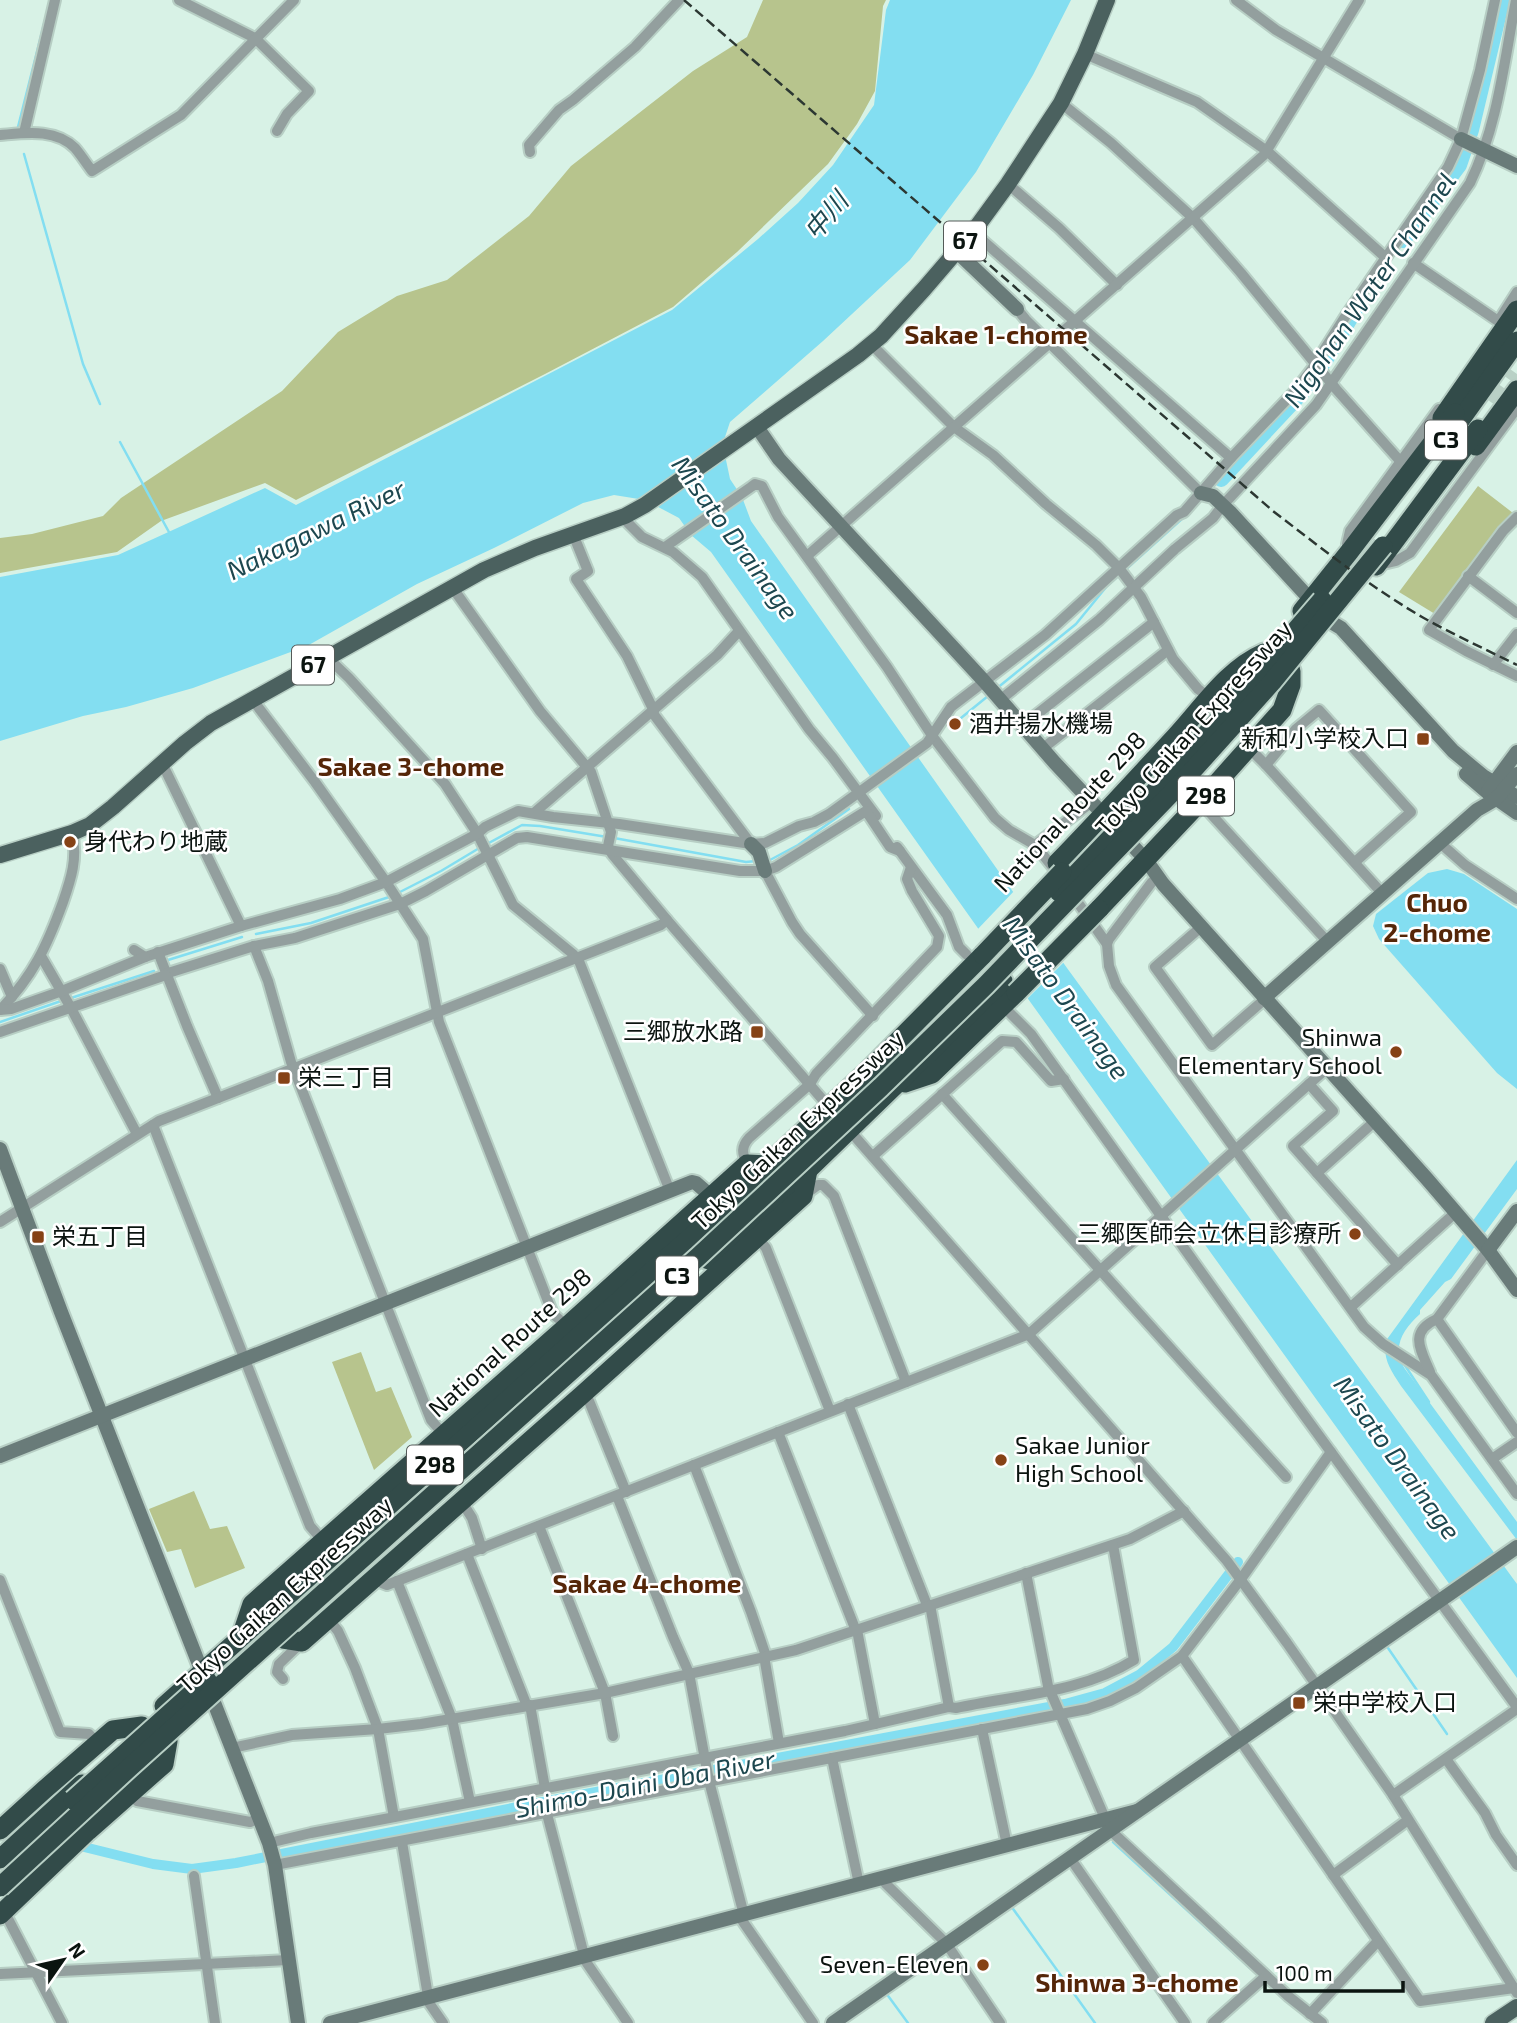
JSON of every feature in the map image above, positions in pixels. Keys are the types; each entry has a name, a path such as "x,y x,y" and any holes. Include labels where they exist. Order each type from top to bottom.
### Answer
{"highway":[{"name":"298","path":"1387,503 1390,487 1456,399 1517,310"},
{"name":"Tokyo Gaikan Expressway","path":"0,1868 698,1242 878,1074 982,971 1177,768 1308,618 1374,537 1517,341"},
{"name":"Tokyo Gaikan Expressway","path":"0,1887 699,1256 986,985 1184,780 1272,682 1383,546 1517,359"},
{"name":"298","path":"1409,523 1424,512 1454,476 1517,390"},
{"name":"298","path":"973,956 1243,678 1311,600 1455,413"},
{"name":"298","path":"1,1908 67,1834 168,1741 213,1700 293,1640 896,1087 932,1074 1291,671 1409,523 1478,429"},
{"name":"National Route 298","path":"0,1859 202,1671 686,1241 829,1107 863,1074 872,1052 887,1033 973,956 1057,863 1098,808 1220,686 1245,664 1264,653"},
{"name":"298","path":"1004,995 1099,909 1248,750 1282,710 1291,685 1291,671"},
{"name":"National Route 298","path":"240,1638 252,1604 747,1164"},
{"path":"747,1164 768,1165"},
{"path":"803,1196 808,1170"},
{"name":"298","path":"293,1640 329,1620 387,1579 462,1502 803,1196"},
{"path":"7,1824 113,1730 142,1726"},
{"path":"34,1874 89,1831 164,1764 168,1741"}],"main road":[{"name":"67","path":"0,855 72,833 100,818 197,733 252,699 452,587 510,558 625,516 646,505 871,344 924,289 973,232 1008,184 1060,103 1085,54 1107,0"},
{"path":"1493,2023 1517,2007"}],"street":[{"path":"23,133 55,0"},
{"path":"179,0 255,38 309,91 287,114 277,131"},
{"path":"0,135 23,133 58,136 75,148 92,171 181,115 294,0"},
{"path":"530,152 529,145 559,110 635,47 679,0"},
{"path":"1236,0 1276,30 1461,139 1517,166"},
{"path":"807,556 1267,151 1359,0"},
{"path":"999,699 1072,643 1213,517 1302,421 1470,183 1484,150 1505,65 1516,0"},
{"path":"0,1010 11,1009 62,991 158,952 308,909 386,882 517,811 609,828 649,828 751,844 765,843 799,826 814,822 930,740 951,706 1045,635 1177,515 1184,512 1295,391 1448,167 1461,139 1480,70 1494,1 1513,12"},
{"path":"1085,54 1197,102 1267,151 1385,257"},
{"path":"1060,103 1119,150 1193,218 1401,462"},
{"path":"1008,184 1059,228 1116,285"},
{"path":"973,232 1231,458"},
{"path":"956,251 1201,493 1213,496 1223,505 1331,622 1336,634 1447,757 1500,792 1517,813"},
{"path":"1413,263 1498,321"},
{"path":"1350,551 1347,544 1350,531 1475,358 1517,292"},
{"path":"871,344 954,427 993,455 1119,568 1135,587 1173,659 1198,689 1210,698"},
{"path":"1376,565 1396,561 1410,553 1517,408"},
{"path":"757,426 779,459 1146,860 1264,998 1486,1248 1517,1290"},
{"path":"665,547 755,484 762,486 778,517 887,667 930,740 1000,824 1035,845 1044,855 1107,944 1116,985 1232,1153 1364,1327 1383,1344 1431,1375"},
{"path":"625,516 627,522 642,537 665,547 695,569 809,729 863,789 900,851 947,915 959,947 973,956"},
{"path":"1517,517 1503,531 1429,630 1517,676"},
{"path":"573,534 588,571 576,579 627,656 653,712 759,852 765,871 795,927 873,1016"},
{"path":"1468,576 1517,613"},
{"path":"452,587 540,711 591,772 609,828 609,849 829,1107 1227,1560 1393,1796 1516,1991 1420,2001 1182,1656"},
{"path":"1022,726 1154,622"},
{"path":"534,814 717,655 739,631"},
{"path":"1493,665 1517,634"},
{"path":"1042,749 1168,650"},
{"path":"327,657 444,784 477,833 513,905 576,958 670,1191"},
{"path":"252,699 315,782 423,939 437,1013 553,1314 567,1326"},
{"path":"1266,765 1296,729 1319,710 1411,812 1355,862"},
{"path":"1248,750 1266,765 1381,892"},
{"path":"1500,792 1517,752"},
{"path":"162,763 268,981 282,1036 294,1069 431,1420 446,1434"},
{"path":"1201,926 1155,967 1212,1045 1381,892 1500,792 1517,774"},
{"path":"1200,802 1327,941"},
{"path":"1035,845 1098,808"},
{"path":"0,1032 253,946 295,938 400,904 517,838 527,837 609,849 740,871 765,871 776,867 866,811 890,847 900,851"},
{"path":"0,1010 41,956 50,939 74,871 75,846 72,833"},
{"path":"1440,843 1465,865 1517,899"},
{"path":"747,1164 743,1156 744,1144 810,1084 816,1074 937,947 939,936 907,879 911,867"},
{"path":"1107,944 1158,877"},
{"path":"0,1222 153,1125 661,925 667,920"},
{"path":"134,950 145,957"},
{"path":"158,952 219,1098"},
{"path":"41,956 138,1134"},
{"path":"0,970 12,997"},
{"path":"1004,995 1165,1212 1331,1452 1445,1597 1517,1708 1393,1796"},
{"path":"873,1156 1002,1041 1016,1042 1051,1081 1064,1079"},
{"path":"470,1802 452,1719 387,1579 482,1549 1028,1334 1327,1068"},
{"path":"1309,1084 1332,1111 1293,1146 1398,1265"},
{"path":"942,1094 1286,1478"},
{"path":"1317,1173 1375,1121"},
{"path":"153,1125 310,1526 323,1541"},
{"path":"0,1149 269,1843 275,1865 298,2023"},
{"path":"0,1456 692,1182 712,1197"},
{"path":"803,1196 818,1185 823,1185 834,1196 906,1382"},
{"path":"1517,1212 1486,1248 1437,1319 1419,1335 1418,1344 1431,1375 1517,1494"},
{"path":"1351,1307 1455,1213"},
{"path":"757,1237 766,1248 830,1411"},
{"path":"1437,1319 1517,1433"},
{"path":"1364,1327 1376,1322"},
{"path":"583,1394 589,1401 673,1637 689,1673 709,1781 742,1915 813,2023"},
{"path":"848,1404 929,1605 949,1707"},
{"path":"778,1432 856,1630 875,1724"},
{"path":"1492,1459 1517,1442"},
{"path":"275,1865 1087,1709 1110,1701 1136,1688 1182,1656 1241,1579 1331,1452"},
{"path":"694,1465 751,1612 765,1656 779,1743"},
{"path":"462,1502 472,1518 482,1549"},
{"path":"232,1748 306,1733 378,1729 605,1693 796,1650 1130,1539 1184,1511"},
{"path":"539,1526 605,1693 613,1736"},
{"path":"269,1843 875,1724 949,1707 1079,1685 1134,1660 1113,1545"},
{"path":"330,2023 1007,1845 1108,1825 1137,1811 1517,1547"},
{"path":"467,1554 529,1705 545,1788"},
{"path":"1027,1573 1051,1691 1108,1825 1266,1976 1322,2023"},
{"path":"0,1580 60,1732 89,1734 97,1743"},
{"path":"329,1620 338,1631 355,1668 378,1729 394,1817"},
{"path":"283,1679 277,1672 279,1664 293,1640"},
{"path":"982,1729 1007,1845"},
{"path":"832,1758 859,1884"},
{"path":"1446,1759 1485,1813 1496,1836 1517,1865"},
{"path":"131,1795 137,1801 237,1820 250,1822 260,1818"},
{"path":"547,1814 583,1955 628,2023"},
{"path":"1333,1875 1408,1820"},
{"path":"833,2023 1070,1858 1108,1825"},
{"path":"402,1842 427,1997 443,2023"},
{"path":"1070,1858 1185,2023"},
{"path":"194,1876 215,2023"},
{"path":"883,1878 946,1943 1000,2023"},
{"path":"1,1908 62,2023"},
{"path":"1310,2014 1378,1941"},
{"path":"0,1974 288,1960"},
{"path":"1213,2023 1266,1976"}],"green space":[{"path":"763,0 886,0 883,6 875,91 857,124 828,164 737,252 673,307 296,500 265,483 161,521 117,552 0,573 0,538 32,534 103,516 121,498 282,391 338,332 397,296 447,280 529,216 571,166 693,71 747,37"},
{"path":"1478,486 1513,513 1435,614 1399,592"},
{"path":"361,1352 376,1392 391,1387 412,1437 374,1470 332,1362"},
{"path":"194,1491 210,1529 227,1526 245,1568 195,1588 181,1549 167,1552 149,1509"}],"water":[{"path":"890,0 1071,0 1033,75 976,172 910,260 730,422 725,437 730,479 742,497 751,521 1067,968 1517,1584 1517,1678 1031,1003 711,552 691,535 679,518 645,500 614,495 583,503 417,584 307,646 193,688 83,716 0,741 0,577 118,555 265,488 296,505 672,310 798,203 833,165 874,105 886,10"},
{"path":"1447,869 1464,874 1517,909 1517,1089 1497,1073 1379,939 1373,926 1376,914 1428,873"},
{"path":"1517,1160 1517,1189 1451,1279 1445,1282 1420,1310 1420,1314 1404,1332 1399,1354 1405,1369 1517,1522 1517,1540 1401,1386 1389,1366 1385,1342"}],"pier":[{"path":"1016,889 1066,960 1025,1001 976,931"}],"waterway":[{"name":"Nigohan Water Channel","path":"1403,240 1459,165 1471,130 1502,0"},
{"path":"18,127 45,20"},
{"path":"24,154 83,364 100,404"},
{"name":"Nigohan Water Channel","path":"1221,479 1302,392 1355,310"},
{"path":"120,442 170,534"},
{"name":"Nigohan Water Channel","path":"1124,571 1184,517"},
{"name":"Nigohan Water Channel","path":"996,689 1076,624 1119,575"},
{"name":"Nigohan Water Channel","path":"961,718 988,696"},
{"name":"Nigohan Water Channel","path":"766,860 798,845 849,809"},
{"name":"Nigohan Water Channel","path":"487,844 522,825 607,837"},
{"name":"Nigohan Water Channel","path":"614,838 746,862 756,861"},
{"name":"Nigohan Water Channel","path":"398,893 481,847"},
{"name":"Nigohan Water Channel","path":"256,934 311,923 392,896"},
{"name":"Nigohan Water Channel","path":"168,960 242,937"},
{"name":"Nigohan Water Channel","path":"71,998 154,971"},
{"name":"Nigohan Water Channel","path":"0,1022 64,1000"},
{"path":"1402,1361 1429,1402"},
{"name":"Shimo-Daini Oba River","path":"72,1844 153,1864 192,1869 236,1863 548,1801 1065,1704 1105,1693 1139,1675 1173,1647 1238,1562"},
{"path":"1388,1648 1447,1734"},
{"path":"1113,1842 1250,1968"},
{"path":"1011,1906 1095,2023"},
{"path":"886,1993 908,2023"}],"tunnel":[{"path":"1495,405 1517,374"}],"railway":[{"path":"684,0 1273,511 1402,605 1517,665"}],"place":[{"name":"酒井揚水機場","path":"955,724"},
{"name":"新和小学校入口","path":"1423,739"},
{"name":"身代わり地蔵","path":"70,842"},
{"name":"三郷放水路","path":"757,1032"},
{"name":"Shinwa Elementary School","path":"1396,1052"},
{"name":"栄三丁目","path":"284,1078"},
{"name":"三郷医師会立休日診療所","path":"1355,1234"},
{"name":"栄五丁目","path":"38,1237"},
{"name":"Sakae Junior High School","path":"1001,1460"},
{"name":"栄中学校入口","path":"1299,1703"},
{"name":"Seven-Eleven","path":"983,1965"}],"district":[{"name":"Sakae 1-chome","path":"996,335"},
{"name":"Sakae 3-chome","path":"411,767"},
{"name":"Chuo 2-chome","path":"1437,918"},
{"name":"Sakae 4-chome","path":"647,1584"},
{"name":"Shinwa 3-chome","path":"1137,1983"}],"water label":[{"name":"中川","path":"826,216"},
{"name":"Nakagawa River","path":"316,530"},
{"name":"Misato Drainage","path":"735,538"},
{"name":"Misato Drainage","path":"1066,998"},
{"name":"Misato Drainage","path":"1397,1458"}]}
